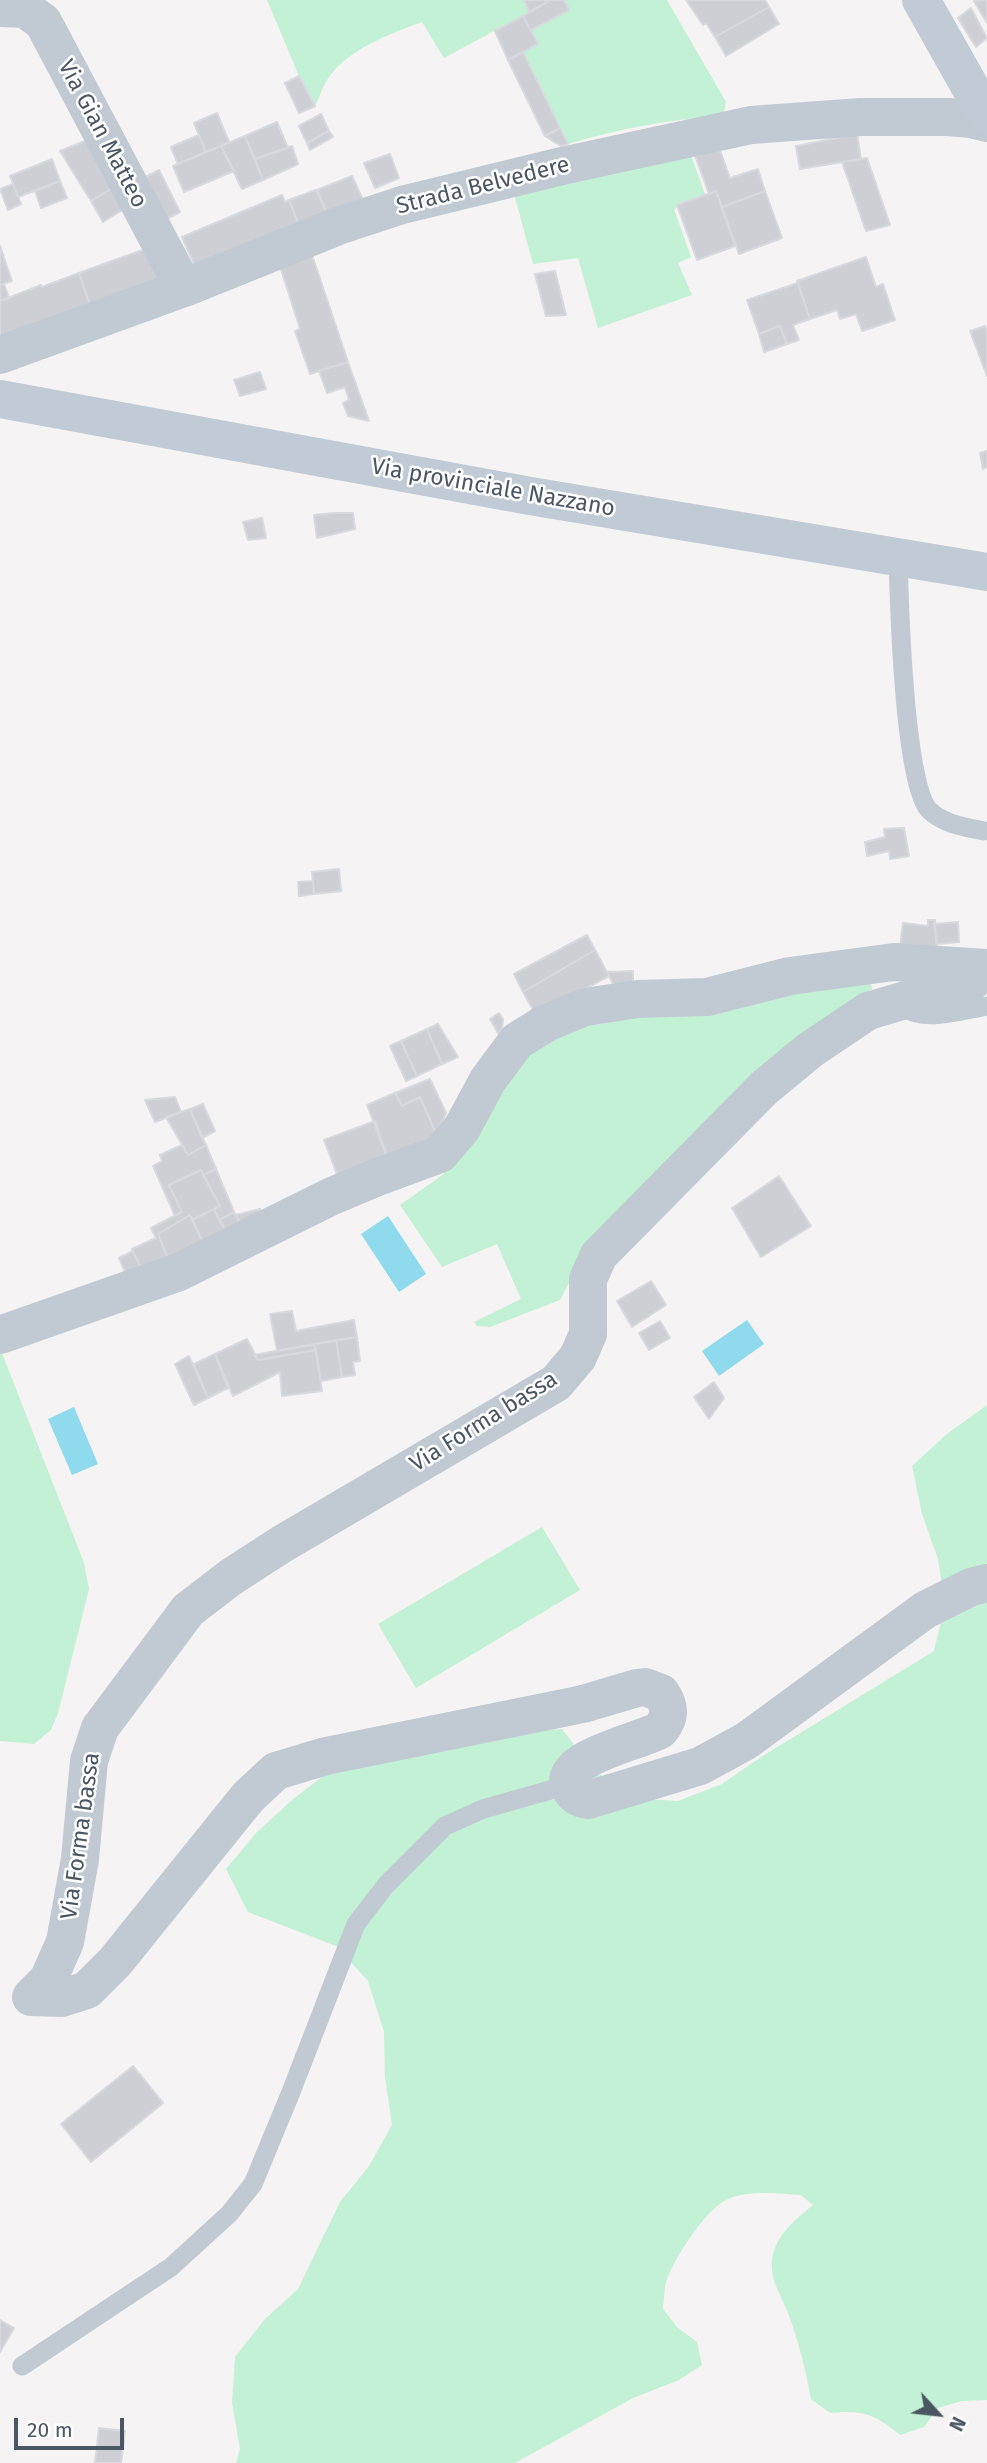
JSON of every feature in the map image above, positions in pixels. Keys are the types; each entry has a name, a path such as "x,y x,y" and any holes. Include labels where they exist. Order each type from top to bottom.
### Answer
{"main road":[{"path":"921,0 987,117"},
{"name":"Via provinciale Nazzano","path":"0,399 530,496 898,555 987,572"}],"street":[{"name":"Via Gian Matteo","path":"0,8 25,9 43,22 184,288"},
{"name":"Strada Belvedere","path":"0,355 184,288 338,226 401,205 562,166 751,125 862,117 948,117 987,123"},
{"name":"Via Forma bassa","path":"0,1335 178,1272 330,1197 440,1154 462,1128 488,1080 517,1041 546,1023 585,1007 638,999 707,997 790,976 894,962 986,968"},
{"name":"Via Forma bassa","path":"568,1785 570,1772 574,1767 607,1750 660,1730 668,1716 668,1707 661,1693 645,1687 637,1688 583,1704 326,1756 276,1771 248,1797 115,1962 87,1990 62,1998 31,1997 48,1980 65,1942 80,1859 89,1761 100,1728 188,1610 231,1577 282,1544 556,1384 578,1357 588,1334 588,1279 599,1255 764,1088 810,1050 868,1010 926,994 967,987 986,968"},
{"path":"568,1785 576,1796 588,1800 700,1766 746,1741 925,1610 971,1587 987,1583"}],"lane":[{"path":"898,555 899,622 914,769 920,796 930,810 949,823 984,831"},
{"path":"895,1003 910,1012 926,1015 987,1006"},
{"path":"22,2365 171,2267 229,2214 253,2184 356,1924 386,1885 446,1826 483,1809 568,1785"}],"green space":[{"path":"267,0 524,0 529,12 444,58 422,22 382,38 369,44 335,69 325,83 315,106 299,76"},
{"path":"564,0 667,0 726,102 723,116 644,125 568,144 523,52 538,44 531,30 569,10"},
{"path":"689,150 706,197 674,209 691,257 678,263 692,295 598,328 578,258 533,264 513,190"},
{"path":"870,976 872,989 859,997 596,1231 560,1300 490,1327 477,1326 474,1322 521,1299 497,1244 442,1267 400,1205 456,1162 532,1049 605,1018"},
{"path":"0,1348 84,1563 89,1589 58,1713 51,1730 34,1744 0,1741"},
{"path":"987,1405 987,2400 962,2401 938,2408 924,2427 900,2435 868,2415 851,2412 830,2413 811,2399 803,2360 772,2273 772,2260 774,2249 786,2230 813,2205 801,2195 754,2193 726,2200 709,2214 691,2236 665,2285 663,2309 677,2327 697,2342 702,2365 679,2380 633,2398 515,2463 236,2463 240,2449 232,2403 235,2357 265,2319 298,2289 340,2202 369,2166 392,2125 385,2077 384,2032 368,1981 336,1946 248,1912 226,1869 257,1832 331,1770 514,1731 562,1729 592,1768 630,1798 678,1801 722,1784 761,1757 934,1651 945,1604 938,1559 922,1514 912,1466 947,1434"},
{"path":"542,1527 580,1590 416,1688 378,1624"}],"water":[{"path":"388,1216 426,1274 399,1292 361,1234"},
{"path":"747,1320 764,1344 719,1376 702,1351"},
{"path":"74,1407 98,1464 72,1475 48,1419"}],"building":[{"path":"524,0 548,0 549,1 529,12"},
{"path":"551,0 564,0 569,10 531,30 523,16"},
{"path":"686,0 765,0 769,7 715,37"},
{"path":"987,0 987,23 974,1"},
{"path":"769,7 779,24 726,56 715,37"},
{"path":"971,8 987,38 976,47 958,18"},
{"path":"523,16 538,44 508,60 495,31"},
{"path":"523,52 560,128 545,136 508,60"},
{"path":"299,76 315,106 299,113 285,83"},
{"path":"217,113 229,142 206,152 194,123"},
{"path":"321,114 329,131 307,143 299,126"},
{"path":"277,122 288,148 255,159 245,136"},
{"path":"560,128 568,144 561,146 545,136"},
{"path":"329,131 333,137 310,150 307,143"},
{"path":"857,134 861,159 800,169 796,146"},
{"path":"199,135 206,152 178,164 171,147"},
{"path":"245,136 263,180 242,189 221,146"},
{"path":"90,139 116,186 91,201 60,151"},
{"path":"718,145 730,178 758,169 765,191 722,207 716,191 709,194 694,153"},
{"path":"221,146 234,171 184,192 173,166"},
{"path":"292,146 298,164 263,180 255,159"},
{"path":"390,154 399,178 375,188 364,163"},
{"path":"867,158 890,225 866,231 842,162"},
{"path":"52,159 60,181 18,197 10,176"},
{"path":"159,170 180,212 163,221 142,179"},
{"path":"352,176 364,202 329,218 317,190"},
{"path":"60,181 67,198 41,208 35,191"},
{"path":"13,184 21,204 8,210 0,189"},
{"path":"116,186 127,207 103,222 91,201"},
{"path":"316,190 329,218 301,230 289,200"},
{"path":"716,191 735,246 697,260 677,205"},
{"path":"765,191 782,238 739,254 722,207"},
{"path":"282,195 285,202 289,200 301,230 198,273 182,237"},
{"path":"0,246 12,281 0,285"},
{"path":"148,248 164,280 91,308 79,273"},
{"path":"311,252 348,362 310,374 295,331 300,329 279,263"},
{"path":"866,257 876,287 883,284 895,320 862,331 856,314 840,319 837,310 810,319 797,281"},
{"path":"555,271 566,315 546,316 535,274"},
{"path":"79,273 91,308 0,338 0,301"},
{"path":"798,283 810,319 793,325 799,340 787,344 780,326 759,334 747,300"},
{"path":"4,284 9,298 0,301 0,285"},
{"path":"780,326 787,344 764,352 759,334"},
{"path":"985,326 987,331 987,376 970,331"},
{"path":"348,362 369,421 348,416 343,403 349,400 345,387 327,393 319,371"},
{"path":"260,372 266,389 240,396 234,380"},
{"path":"987,451 987,467 983,469 980,453"},
{"path":"353,513 355,529 317,538 314,515"},
{"path":"262,518 266,538 248,540 243,522"},
{"path":"904,828 909,856 890,859 889,851 867,856 865,842 885,837 884,829"},
{"path":"339,869 341,891 314,894 312,872"},
{"path":"313,881 314,894 299,896 298,882"},
{"path":"928,920 935,920 937,953 900,947 903,923 928,926"},
{"path":"958,922 959,942 937,944 934,924"},
{"path":"587,935 595,950 523,992 514,974"},
{"path":"595,950 609,976 536,1015 523,992"},
{"path":"633,971 633,985 613,984 607,972"},
{"path":"499,1013 503,1019 502,1029 498,1033 490,1019"},
{"path":"438,1024 458,1057 442,1064 427,1029"},
{"path":"427,1029 442,1064 417,1076 401,1041"},
{"path":"401,1041 417,1076 406,1081 390,1046"},
{"path":"430,1079 446,1113 437,1136 420,1097 402,1106 395,1093"},
{"path":"395,1093 402,1106 420,1097 437,1136 389,1162 367,1105"},
{"path":"175,1097 181,1112 155,1122 145,1100"},
{"path":"203,1104 215,1131 202,1138 190,1109"},
{"path":"190,1109 206,1145 188,1155 166,1117"},
{"path":"375,1121 389,1162 339,1180 324,1140"},
{"path":"182,1145 188,1155 206,1145 216,1169 203,1175 201,1170 169,1185 182,1212 175,1216 153,1166 162,1161 160,1155"},
{"path":"216,1169 234,1212 219,1220 214,1209 220,1206 203,1175"},
{"path":"201,1170 220,1206 192,1220 190,1215 158,1234 171,1266 141,1268 132,1249 156,1238 151,1228 182,1212 169,1185"},
{"path":"779,1176 811,1226 761,1257 732,1208"},
{"path":"214,1209 229,1237 206,1248 192,1220"},
{"path":"260,1209 265,1219 244,1229 236,1215"},
{"path":"234,1212 244,1229 229,1237 219,1220"},
{"path":"190,1215 206,1248 171,1266 158,1234"},
{"path":"133,1251 141,1268 126,1275 119,1258"},
{"path":"651,1281 666,1305 632,1327 617,1301"},
{"path":"292,1311 296,1331 354,1320 357,1337 277,1351 270,1314"},
{"path":"660,1321 670,1338 649,1350 639,1333"},
{"path":"357,1337 360,1361 353,1362 355,1375 342,1377 336,1340"},
{"path":"247,1339 258,1360 316,1350 322,1391 282,1396 280,1372 233,1396 215,1354"},
{"path":"336,1340 342,1377 321,1381 314,1344"},
{"path":"314,1344 316,1350 258,1360 254,1355"},
{"path":"215,1354 228,1388 208,1398 194,1364"},
{"path":"189,1356 208,1398 194,1405 175,1364"},
{"path":"714,1382 724,1398 709,1419 694,1397"},
{"path":"133,2066 163,2103 91,2162 61,2124"},
{"path":"0,2320 14,2328 0,2352"},
{"path":"99,2428 125,2431 121,2463 95,2463"}]}
